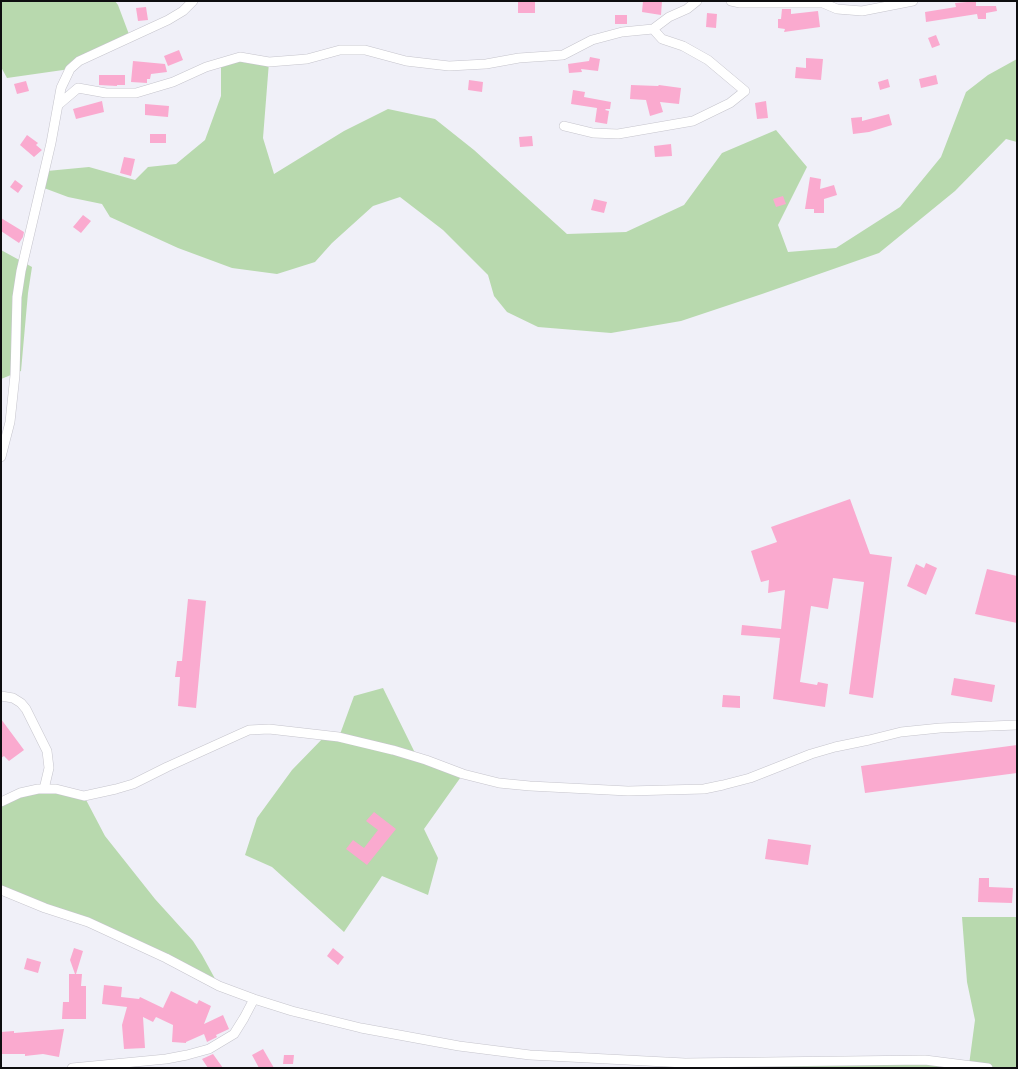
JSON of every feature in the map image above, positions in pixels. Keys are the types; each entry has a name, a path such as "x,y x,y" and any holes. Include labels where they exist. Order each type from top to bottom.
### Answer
{"street":[{"path":"1,457 10,422 15,375 17,297 21,271 51,144 61,88 70,69 79,61 168,20 183,11 193,1"},
{"path":"653,30 669,17 697,1"},
{"path":"731,1 740,3 823,3 837,9 862,11 913,1"},
{"path":"58,105 78,88 106,93 136,93 173,82 206,67 240,56 269,62 308,59 340,50 365,50 406,61 449,66 486,64 519,58 564,55 592,40 642,29 653,30 662,39 683,46 708,60 745,91 730,103 694,121 618,134 593,133 564,126"},
{"path":"1,696 13,698 21,703 26,709 47,751 49,768 44,789"},
{"path":"1,802 20,793 38,789 56,789 84,796 116,789 133,784 249,730 258,729 339,737 393,750 462,774 499,783 628,791 704,788 723,785 750,778 811,754 901,732 940,728 1017,725"},
{"path":"1,890 45,908 88,922 166,958 219,986 254,999 292,1011 361,1028 459,1046 530,1055 684,1063 925,1060 988,1068"},
{"path":"72,1068 166,1059 209,1049 234,1034 254,999"}],"green space":[{"path":"1,1 115,1 130,37 70,69 7,78 1,67"},
{"path":"240,57 269,62 263,138 274,174 344,131 388,109 435,119 474,150 567,234 626,232 684,205 722,153 776,130 807,167 778,225 788,252 836,248 900,207 941,157 966,92 988,75 1017,59 1017,142 1006,139 955,191 879,253 681,321 611,333 538,327 507,312 494,296 488,275 443,230 400,197 373,206 332,243 315,262 277,274 232,268 178,248 110,217 102,204 68,197 44,188 47,171 89,167 135,180 148,167 176,164 205,140 221,96 221,63"},
{"path":"1,250 32,267 21,371 1,379"},
{"path":"383,688 417,757 463,774 424,829 438,858 428,895 382,876 344,932 272,867 245,855 257,818 292,770 326,735 339,737 354,696"},
{"path":"38,789 84,796 105,836 155,899 193,941 219,986 166,958 1,890 1,802"},
{"path":"962,917 1017,917 1017,1068 696,1068 696,1063 833,1061 969,1065 975,1020 967,982"}],"building":[{"path":"518,1 535,1 535,13 518,13"},
{"path":"643,1 662,1 661,15 642,12"},
{"path":"976,2 976,6 996,6 997,11 986,13 986,19 978,19 977,14 926,22 925,12 956,7 955,3"},
{"path":"146,7 148,20 138,21 136,8"},
{"path":"782,9 791,9 791,14 818,11 820,27 784,32 785,29 778,28 778,19 781,19"},
{"path":"707,13 717,14 716,28 706,27"},
{"path":"615,15 627,15 627,24 615,24"},
{"path":"936,35 940,45 932,48 928,38"},
{"path":"179,50 183,60 168,66 164,56"},
{"path":"590,57 600,59 598,71 581,69 582,72 569,73 568,64 589,61"},
{"path":"806,58 823,59 821,80 795,78 796,67 806,68"},
{"path":"133,61 165,64 167,72 151,74 150,79 147,79 147,83 131,82"},
{"path":"99,75 125,75 125,85 99,85"},
{"path":"936,75 938,84 921,88 919,79"},
{"path":"888,79 890,87 880,90 878,82"},
{"path":"469,80 483,82 482,92 468,90"},
{"path":"26,81 29,91 17,94 14,84"},
{"path":"631,85 659,85 681,88 679,104 660,102 663,112 650,116 646,100 630,99"},
{"path":"573,90 585,92 584,97 611,102 610,109 605,110 609,111 607,124 595,122 597,108 571,104"},
{"path":"102,101 104,112 76,119 73,109"},
{"path":"766,101 768,118 757,119 755,103"},
{"path":"145,104 169,106 168,117 145,115"},
{"path":"889,114 892,125 869,132 853,134 851,118 862,117 862,121"},
{"path":"150,134 166,134 166,143 150,143"},
{"path":"27,135 38,143 36,145 42,150 34,157 20,145"},
{"path":"532,136 533,146 520,147 519,137"},
{"path":"671,144 672,156 655,157 654,146"},
{"path":"124,157 135,159 131,176 120,173"},
{"path":"810,177 821,179 820,189 834,185 837,195 824,199 824,213 814,213 814,209 805,209"},
{"path":"15,180 23,186 18,193 10,187"},
{"path":"783,196 786,204 776,207 773,199"},
{"path":"594,199 607,202 604,213 591,210"},
{"path":"83,215 91,221 81,233 73,227"},
{"path":"1,218 24,232 19,243 1,231"},
{"path":"850,499 870,554 892,557 873,698 849,694 864,582 833,578 828,609 811,606 800,682 817,685 818,682 828,684 825,707 773,699 780,638 741,635 742,625 781,629 785,590 768,593 769,580 761,582 751,551 777,542 771,527"},
{"path":"926,563 937,568 926,595 907,586 916,564 924,568"},
{"path":"987,569 1017,576 1017,623 975,614"},
{"path":"188,599 206,601 196,708 178,706 180,677 175,677 177,661 182,661"},
{"path":"954,678 995,685 992,702 951,695"},
{"path":"723,695 740,696 740,708 722,707"},
{"path":"1,719 24,750 9,761 4,756 1,758"},
{"path":"1017,745 1017,773 865,793 861,766"},
{"path":"374,812 396,829 367,865 346,849 353,840 364,848 378,830 366,821"},
{"path":"768,839 811,845 808,865 765,859"},
{"path":"979,878 989,878 989,887 1013,888 1012,903 978,902"},
{"path":"74,948 83,951 76,974 82,974 81,986 86,986 86,1019 62,1019 63,1002 69,1002 69,974 75,974 70,960"},
{"path":"333,948 344,957 338,965 327,956"},
{"path":"27,958 41,962 38,973 24,969"},
{"path":"104,985 122,987 121,997 139,999 140,997 163,1008 171,991 197,1004 199,1000 211,1006 204,1024 223,1015 229,1029 207,1042 204,1034 186,1043 172,1042 173,1025 156,1017 153,1022 143,1017 145,1048 124,1049 122,1025 127,1007 102,1004"},
{"path":"64,1029 59,1057 43,1054 25,1056 25,1054 1,1054 1,1032 14,1031 14,1033"},
{"path":"263,1049 274,1068 259,1068 252,1055"},
{"path":"213,1054 223,1068 208,1068 202,1059"},
{"path":"284,1055 294,1055 293,1064 283,1064"}]}
